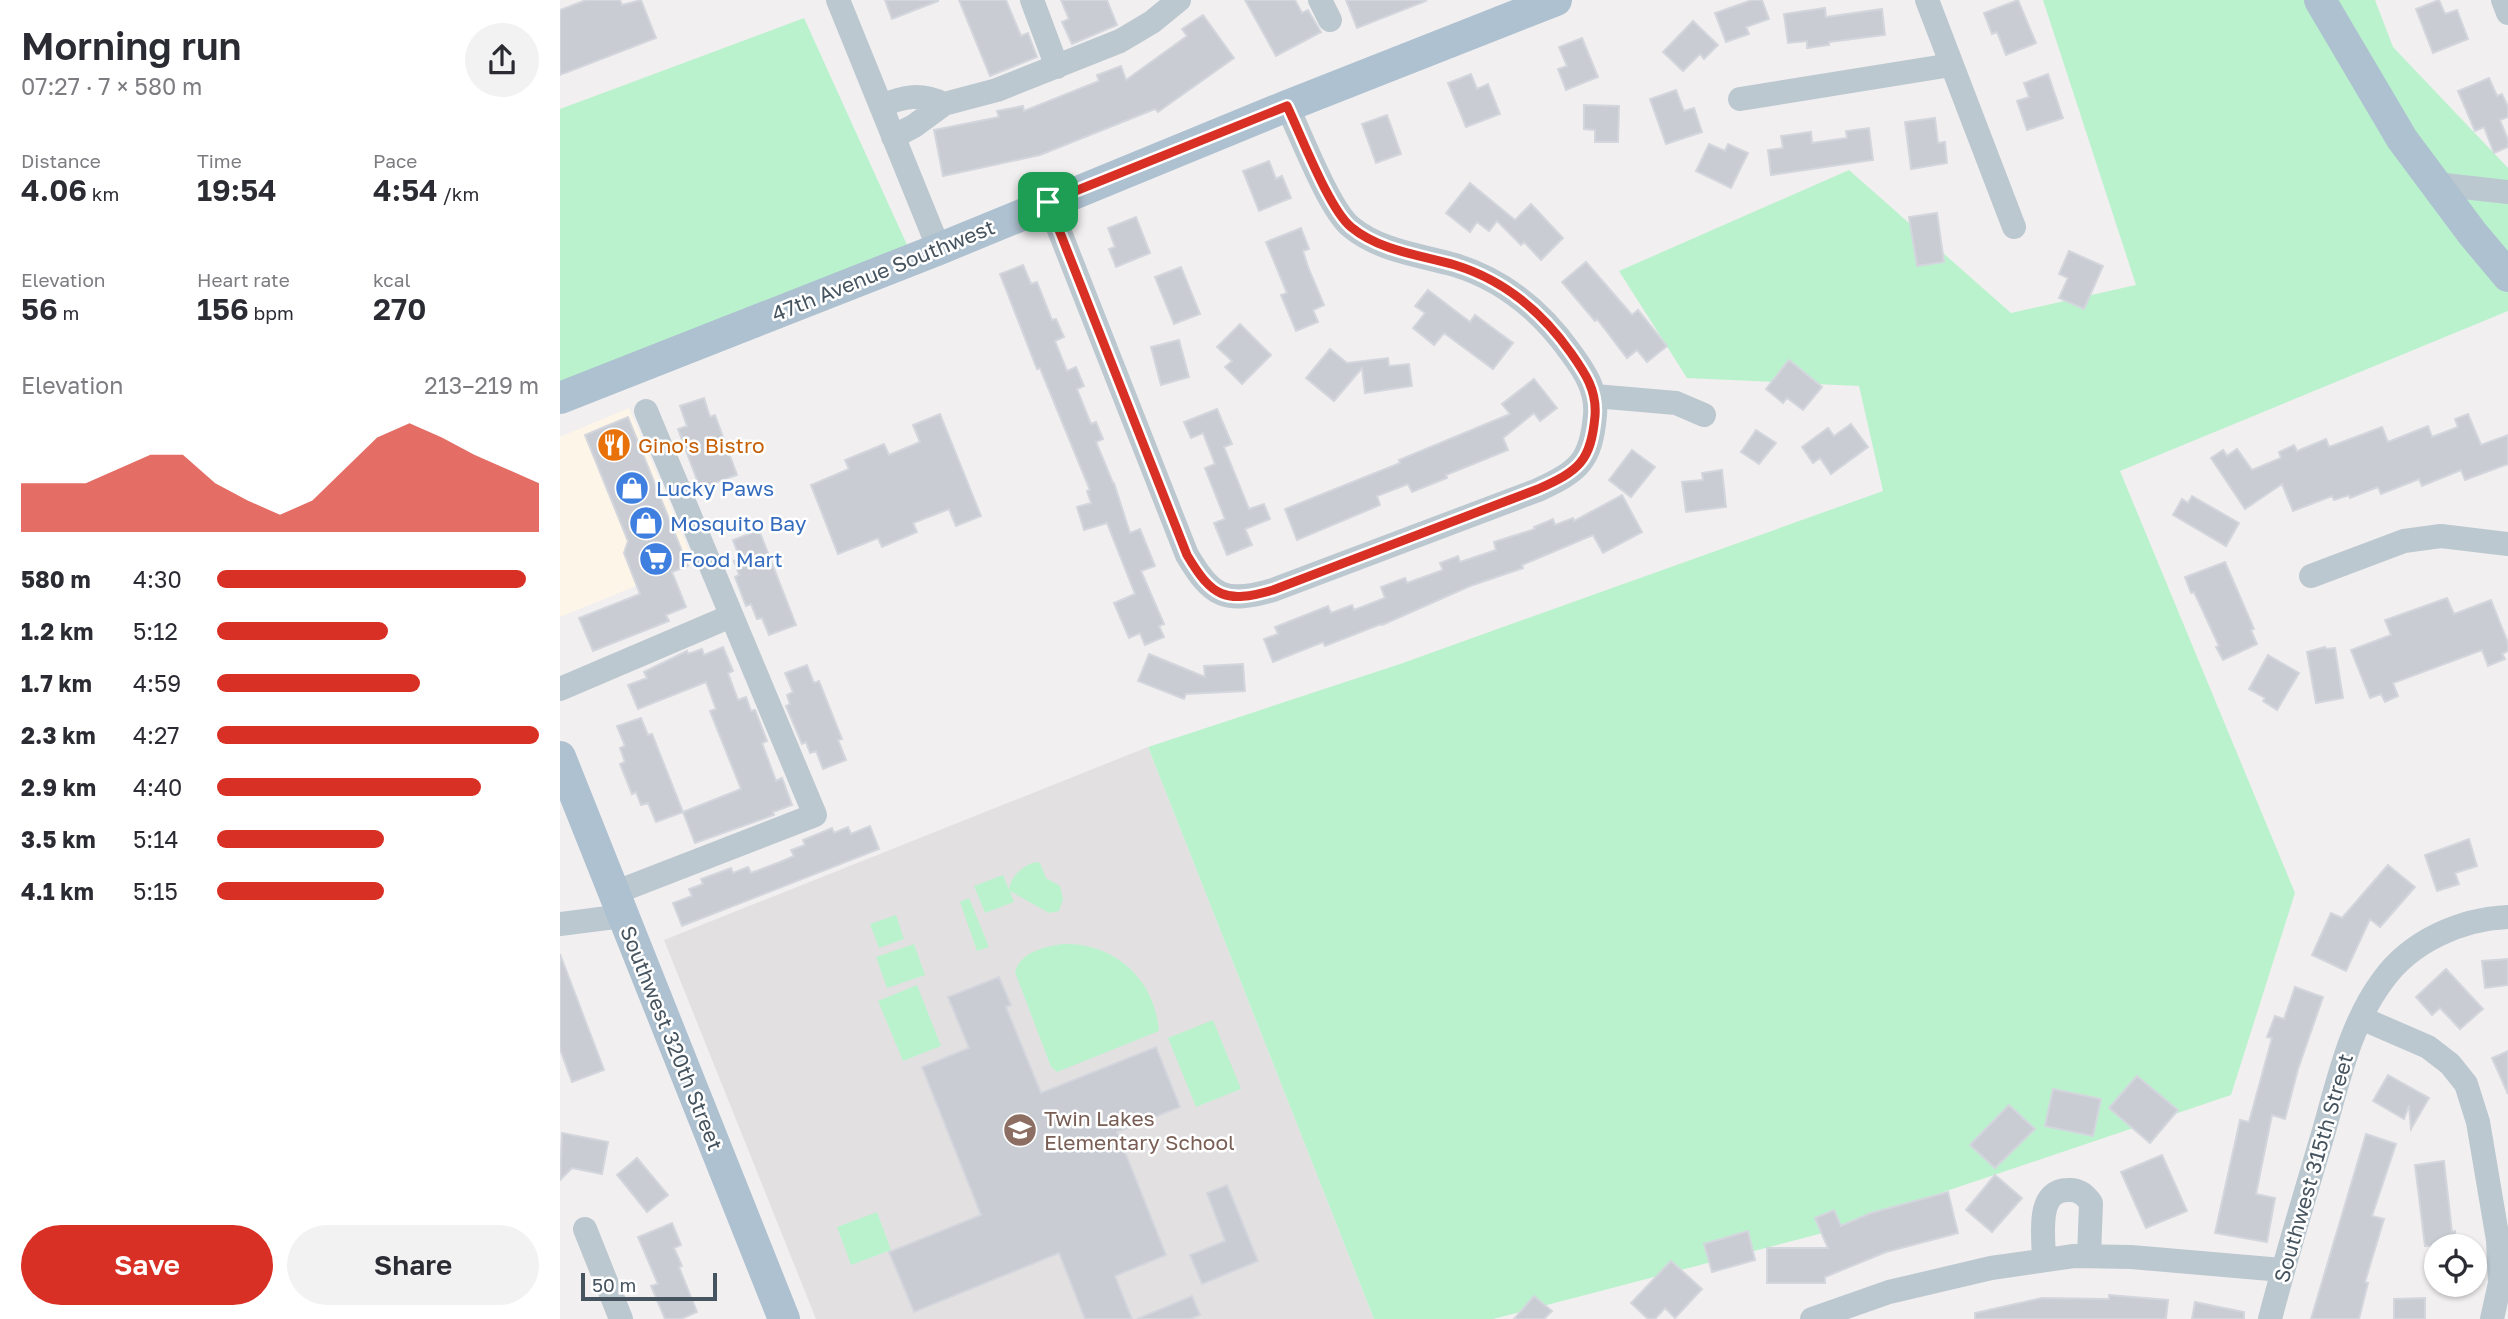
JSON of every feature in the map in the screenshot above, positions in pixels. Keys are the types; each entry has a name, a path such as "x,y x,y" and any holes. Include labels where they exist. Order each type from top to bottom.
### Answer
{"main road":[{"name":"47th Avenue Southwest","path":"560,398 939,249 1048,202 1556,0"},
{"path":"2320,0 2402,139 2472,233 2508,276"},
{"name":"Southwest 320th Street","path":"560,757 784,1319"}],"street":[{"path":"838,0 939,249"},
{"path":"1032,0 1057,67"},
{"path":"894,137 944,104 988,93 1107,47 1137,32 1179,0"},
{"path":"1927,0 2014,227"},
{"path":"2503,0 2508,13"},
{"path":"1740,99 1951,65"},
{"path":"881,106 914,96 927,97 944,104"},
{"path":"1048,202 1187,555 1201,579 1223,595 1248,597 1273,590 1553,483 1577,467 1585,457 1593,435 1595,397 1582,369 1560,337 1529,305 1507,288 1458,266 1365,238 1349,225 1325,186 1287,106"},
{"path":"2436,184 2508,192"},
{"path":"1595,397 1676,403 1704,415"},
{"path":"560,923 619,904 815,815 646,411"},
{"path":"2311,576 2404,541 2441,537 2508,544"},
{"path":"560,689 731,616"},
{"name":"Southwest 315th Street","path":"2270,1319 2351,1038 2383,980 2401,960 2427,942 2466,923 2508,917"},
{"path":"2361,1018 2428,1047 2450,1064 2466,1084 2478,1122 2498,1240 2500,1283 2492,1319"},
{"path":"2044,1260 2044,1210 2051,1197 2065,1190 2080,1192 2091,1203 2089,1256"},
{"path":"584,1228 621,1319"},
{"path":"1812,1319 1889,1293 1991,1268 2044,1260 2089,1256 2131,1257 2282,1270"}],"shaded area":[{"path":"629,408 694,562 560,617 560,437"},
{"name":"Twin Lakes Elementary School","path":"1148,747 1374,1319 816,1319 664,940"}],"green space":[{"path":"2043,0 2375,0 2393,47 2508,168 2508,311 2120,471 2295,893 2231,1095 1819,1234 1493,1319 1374,1319 1148,747 1400,664 1883,491 1859,386 1687,378 1619,271 1849,170 2011,313 2136,285"},
{"path":"804,18 913,258 560,383 560,109"},
{"path":"1040,863 1046,878 1060,886 1063,899 1059,911 1049,913 1010,891 1014,902 985,913 974,886 1003,875 1009,890 1018,872"},
{"path":"969,898 989,947 977,951 960,902"},
{"path":"896,915 904,939 879,948 870,924"},
{"path":"914,944 925,975 887,988 876,957"},
{"path":"1063,944 1082,945 1099,950 1115,957 1129,968 1141,980 1150,995 1159,1031 1057,1072 1051,1067 1015,972 1028,955"},
{"path":"917,985 941,1046 903,1061 878,1001"},
{"path":"1213,1020 1241,1089 1196,1107 1168,1038"},
{"path":"877,1212 891,1250 851,1265 837,1227"}],"building":[{"path":"586,0 620,0 622,5 641,0 656,38 560,75 560,10"},
{"path":"885,0 938,0 938,1 892,19"},
{"path":"959,0 1006,0 1021,36 1028,33 1037,57 990,76"},
{"path":"1061,0 1107,0 1117,25 1072,44 1062,22 1069,19"},
{"path":"1245,0 1295,0 1302,13 1308,10 1321,32 1276,56"},
{"path":"1346,0 1425,0 1426,1 1357,28"},
{"path":"1752,0 1762,0 1769,19 1746,27 1749,34 1726,42 1715,13"},
{"path":"2018,0 2036,43 2006,55 1997,32 1992,34 1984,13"},
{"path":"2439,0 2445,14 2457,10 2468,39 2433,53 2416,9"},
{"path":"1825,8 1826,17 1882,9 1885,35 1829,42 1829,45 1807,48 1807,41 1788,43 1784,14"},
{"path":"1203,15 1234,58 1158,112 1155,109 1040,155 943,176 934,130 999,117 997,111 1023,106 1024,111 1099,81 1097,75 1121,66 1126,80 1187,36 1182,29"},
{"path":"1693,21 1718,45 1704,59 1700,54 1683,71 1663,52"},
{"path":"1582,38 1598,77 1566,90 1558,69 1567,66 1559,47"},
{"path":"1471,74 1477,89 1488,84 1500,114 1466,127 1448,83"},
{"path":"2048,74 2063,118 2027,130 2017,101 2029,97 2024,83"},
{"path":"2489,78 2497,96 2502,94 2508,107 2508,117 2500,120 2508,147 2494,153 2484,127 2475,131 2458,91"},
{"path":"1676,90 1684,111 1694,108 1702,132 1666,144 1650,99"},
{"path":"1584,105 1619,106 1618,142 1595,142 1595,130 1584,129"},
{"path":"1387,115 1401,154 1376,163 1362,124"},
{"path":"1935,118 1938,143 1945,142 1947,163 1911,169 1905,122"},
{"path":"1869,128 1873,160 1771,175 1768,150 1783,148 1781,136 1811,132 1812,143 1847,138 1846,131"},
{"path":"1709,144 1725,151 1728,144 1748,153 1731,188 1696,171"},
{"path":"1269,161 1276,179 1282,176 1291,198 1259,211 1243,171"},
{"path":"1470,183 1515,220 1531,204 1563,238 1541,260 1524,242 1521,245 1497,221 1489,231 1477,222 1470,232 1446,213"},
{"path":"1937,213 1944,262 1917,266 1909,217"},
{"path":"1136,217 1150,253 1116,267 1109,249 1115,247 1108,228"},
{"path":"1301,228 1309,249 1303,251 1324,305 1313,310 1318,322 1296,331 1281,295 1287,293 1266,242"},
{"path":"2069,251 2103,266 2084,309 2059,298 2068,278 2059,274"},
{"path":"1586,262 1632,315 1638,310 1667,346 1647,362 1637,350 1627,358 1597,319 1595,321 1562,282"},
{"path":"1023,265 1031,284 1037,282 1052,320 1056,319 1064,337 1055,341 1067,371 1076,367 1084,386 1077,389 1091,424 1096,422 1103,439 1096,442 1114,483 1130,533 1140,529 1155,566 1141,571 1164,624 1159,626 1164,637 1145,645 1140,633 1129,638 1114,603 1135,594 1107,523 1084,530 1077,507 1091,503 1087,491 1090,490 1040,368 1037,369 1000,274"},
{"path":"1181,267 1200,314 1174,324 1155,277"},
{"path":"1428,290 1470,322 1475,315 1513,343 1493,369 1444,333 1434,345 1413,328 1425,313 1415,306"},
{"path":"1240,324 1271,355 1242,384 1225,367 1232,361 1217,347"},
{"path":"1179,340 1189,377 1161,385 1151,347"},
{"path":"1330,349 1347,363 1388,358 1389,366 1409,364 1412,386 1365,393 1362,368 1334,401 1306,378"},
{"path":"1789,360 1822,387 1803,410 1787,398 1783,403 1766,389"},
{"path":"1534,379 1557,408 1540,421 1534,413 1503,438 1508,450 1412,492 1408,484 1377,496 1380,505 1297,540 1285,509 1400,463 1399,460 1510,414 1502,404"},
{"path":"704,398 710,417 715,415 737,475 700,488 678,429 687,426 680,406"},
{"path":"1217,409 1232,444 1224,447 1249,509 1264,504 1270,519 1245,529 1252,545 1227,555 1214,523 1225,519 1205,468 1215,464 1203,433 1191,438 1184,422"},
{"path":"940,414 981,516 956,526 949,509 913,523 917,532 882,547 878,538 838,554 811,485 849,469 845,460 884,444 889,455 920,442 913,425"},
{"path":"2468,414 2481,445 2508,435 2508,464 2465,480 2461,470 2422,486 2419,479 2381,494 2378,487 2350,498 2349,495 2334,500 2332,496 2293,511 2282,484 2245,509 2211,458 2223,450 2227,456 2237,449 2252,470 2281,458 2279,452 2294,445 2297,451 2326,439 2329,447 2382,427 2388,442 2428,426 2432,437 2458,427 2455,419"},
{"path":"628,417 688,566 672,572 686,607 666,615 669,621 593,651 579,618 640,594 624,553 628,541 585,435"},
{"path":"1851,424 1868,447 1831,474 1820,458 1813,463 1802,447 1828,428 1834,436"},
{"path":"1756,430 1776,443 1759,464 1741,452"},
{"path":"1632,450 1655,467 1631,497 1609,480"},
{"path":"1722,470 1726,507 1686,512 1682,482 1703,480 1702,473"},
{"path":"1622,495 1642,532 1603,553 1593,535 1522,565 1523,568 1470,586 1382,625 1325,646 1323,642 1273,662 1264,639 1278,634 1275,627 1328,606 1331,613 1352,605 1354,610 1385,598 1381,587 1405,578 1407,583 1443,570 1440,563 1458,556 1460,562 1496,550 1494,542 1535,529 1534,527 1553,519 1555,525 1573,518 1574,521"},
{"path":"2192,496 2239,523 2226,546 2173,515 2182,499 2188,503"},
{"path":"759,530 796,625 769,635 762,618 757,619 751,604 746,606 735,577 739,575 734,561 740,559 733,540"},
{"path":"2225,562 2254,629 2251,630 2257,644 2223,660 2216,647 2219,646 2185,577"},
{"path":"2447,598 2454,614 2491,600 2508,643 2508,651 2502,654 2505,659 2488,666 2482,650 2393,683 2398,696 2385,702 2381,694 2370,698 2351,650 2391,635 2385,620"},
{"path":"723,647 733,671 728,673 738,700 746,697 751,711 755,710 767,741 762,743 776,781 782,778 792,805 773,812 774,815 695,843 683,812 741,789 710,711 716,709 706,682 638,709 628,685 647,678 644,672 687,651 688,654 702,649 704,655"},
{"path":"2325,647 2335,648 2343,698 2316,703 2307,652"},
{"path":"1149,654 1205,677 1204,666 1243,664 1245,691 1186,694 1184,699 1138,681"},
{"path":"2268,655 2299,673 2277,710 2263,701 2265,698 2249,689"},
{"path":"807,665 814,683 819,681 842,739 838,740 846,760 823,769 816,751 810,753 806,742 802,744 786,706 790,704 787,695 793,692 785,673"},
{"path":"641,718 648,735 652,734 683,812 656,822 648,803 641,805 636,792 632,794 620,764 625,762 620,748 625,746 617,726"},
{"path":"870,826 879,849 682,926 673,903 692,896 689,889 703,884 701,879 731,868 733,873 748,867 751,873 780,862 794,856 791,850 805,845 803,840 832,828 834,833 848,827 851,834"},
{"path":"2469,839 2477,866 2455,873 2459,884 2437,891 2425,855"},
{"path":"2388,865 2415,887 2380,927 2370,919 2346,971 2312,955 2331,913 2342,918"},
{"path":"560,954 604,1070 572,1082 560,1049"},
{"path":"2508,959 2508,985 2485,988 2482,961"},
{"path":"2446,969 2483,1009 2460,1029 2440,1008 2432,1015 2416,997"},
{"path":"999,977 1011,1005 1006,1007 1041,1093 1156,1047 1180,1107 1117,1132 1166,1255 1115,1276 1132,1319 1085,1319 1059,1253 914,1312 889,1252 981,1215 922,1067 969,1048 948,997"},
{"path":"2295,987 2323,997 2298,1069 2285,1119 2272,1115 2256,1194 2275,1198 2267,1242 2215,1233 2240,1120 2249,1122 2272,1038 2267,1037 2275,1016 2284,1019"},
{"path":"2508,1051 2508,1094 2492,1058"},
{"path":"2388,1075 2429,1098 2411,1129 2409,1105 2404,1119 2373,1101"},
{"path":"2137,1076 2178,1110 2150,1143 2109,1108"},
{"path":"2053,1089 2101,1099 2093,1136 2045,1126"},
{"path":"2009,1105 2035,1129 1995,1168 1970,1145"},
{"path":"562,1133 608,1142 602,1174 572,1168 560,1180"},
{"path":"2366,1134 2396,1144 2372,1216 2384,1219 2365,1282 2368,1283 2359,1319 2311,1319"},
{"path":"2162,1155 2187,1211 2146,1228 2121,1172"},
{"path":"637,1158 668,1195 647,1212 617,1175"},
{"path":"2444,1161 2452,1232 2455,1231 2455,1234 2424,1234 2424,1238 2415,1165"},
{"path":"1995,1175 2022,1198 1992,1232 1966,1210"},
{"path":"1227,1185 1258,1261 1202,1284 1190,1255 1225,1241 1207,1193"},
{"path":"1948,1192 1958,1233 1886,1252 1825,1277 1825,1283 1767,1283 1767,1248 1828,1248 1815,1218 1834,1210 1841,1226 1871,1213"},
{"path":"672,1223 681,1245 674,1248 682,1266 679,1267 697,1312 681,1319 665,1319 651,1286 658,1284 638,1237"},
{"path":"1748,1231 1755,1260 1712,1272 1704,1244"},
{"path":"1671,1261 1702,1289 1675,1318 1665,1308 1655,1319 1648,1319 1631,1303"},
{"path":"2109,1295 2168,1300 2166,1319 1975,1319 1975,1313 2042,1298 2109,1299"},
{"path":"1192,1296 1200,1315 1190,1319 1137,1319"},
{"path":"1534,1296 1552,1311 1544,1319 1514,1319"},
{"path":"2425,1298 2425,1319 2394,1319 2394,1299"},
{"path":"2195,1302 2244,1312 2244,1319 2192,1319"}],"place":[{"name":"Gino's Bistro","path":"614,445"},
{"name":"Lucky Paws","path":"632,488"},
{"name":"Mosquito Bay","path":"646,523"},
{"name":"Food Mart","path":"656,559"},
{"name":"Twin Lakes Elementary School","path":"1020,1130"}],"route":[{"path":"1287,106 1338,211 1349,225 1365,238 1458,266 1507,288 1529,305 1560,337 1590,382 1595,397 1590,447 1577,467 1553,483 1273,590 1248,597 1223,595 1201,579 1187,555 1048,202 1287,106"}]}
